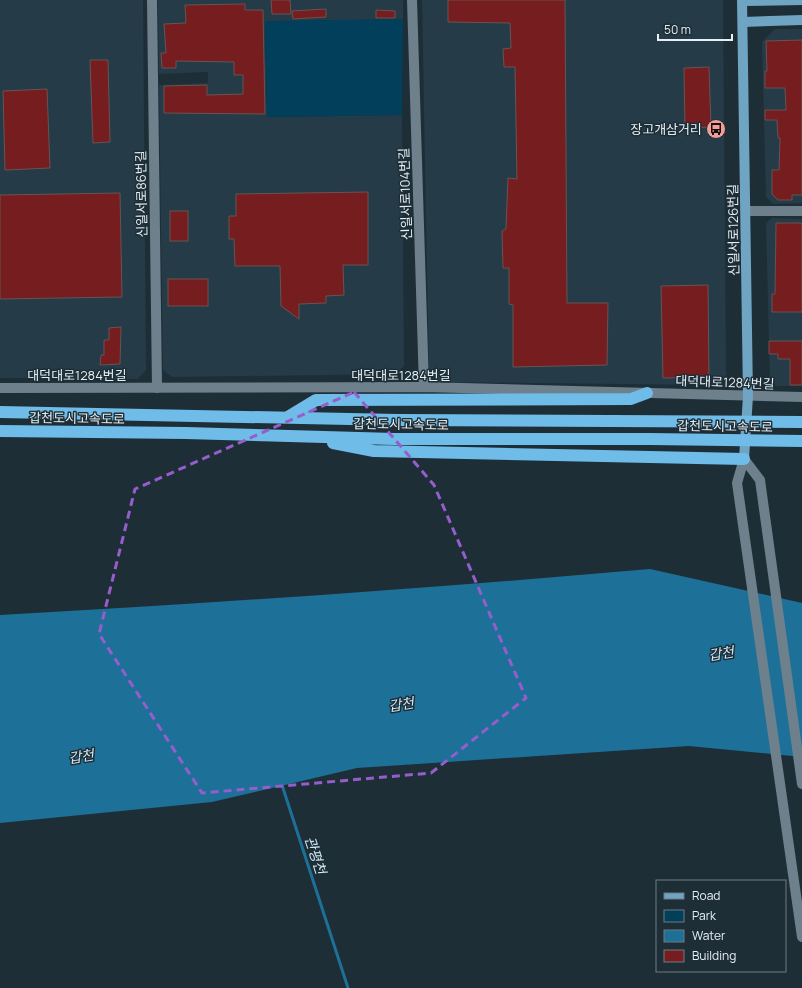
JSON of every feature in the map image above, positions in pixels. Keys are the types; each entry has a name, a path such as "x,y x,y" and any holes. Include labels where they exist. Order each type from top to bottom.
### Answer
{"highway":[{"path":"287,418 316,400 631,398 647,393"},
{"name":"갑천도시고속도로","path":"0,412 397,420 802,422"},
{"name":"갑천도시고속도로","path":"0,431 186,433 402,439 650,439 802,441"},
{"path":"303,436 374,451 744,459"}],"main road":[{"path":"742,0 802,0"},
{"name":"신일서로126번길","path":"742,0 748,396 744,459"},
{"path":"743,22 802,20"}],"street":[{"name":"신일서로86번길","path":"152,0 157,388"},
{"name":"신일서로104번길","path":"412,0 424,387"},
{"path":"746,211 802,210"},
{"name":"대덕대로1284번길","path":"0,388 424,387 802,397"},
{"path":"744,459 760,480 802,784"},
{"path":"744,459 737,483 802,937"}],"highlighted area":[{"path":"354,392 434,485 526,698 431,773 202,793 99,634 135,489"}],"shaded area":[{"path":"0,0 143,0 146,370 138,379 0,378"},
{"path":"158,0 403,0 403,19 265,22 267,117 402,115 404,366 395,374 172,377 163,370 159,85 208,83 208,72 159,74"},
{"path":"422,0 723,0 726,375 718,385 437,382 429,374"},
{"path":"775,29 802,29 802,203 773,204 766,197 762,42"},
{"path":"772,218 802,219 802,386 776,386 770,381 766,223"}],"green space":[{"path":"403,19 402,115 267,117 265,21"}],"water":[{"name":"갑천","path":"650,569 802,603 802,757 689,746 357,768 212,802 0,823 0,615 325,595"}],"building":[{"path":"271,0 290,0 291,14 272,14"},
{"path":"448,0 565,0 567,303 608,303 607,365 513,367 513,305 509,304 509,268 503,268 502,231 506,229 508,178 517,179 515,67 504,67 503,49 511,48 510,23 448,22"},
{"path":"245,4 245,10 263,10 265,114 164,113 164,86 207,85 207,95 243,94 243,75 234,75 234,62 176,61 176,68 162,68 161,53 166,53 164,24 186,23 185,5"},
{"path":"326,9 326,17 293,19 292,11"},
{"path":"376,10 395,11 395,18 376,18"},
{"path":"802,40 802,195 792,195 792,200 778,200 772,194 772,170 779,170 780,138 778,138 777,120 765,120 765,110 786,110 785,88 765,88 765,71 767,71 766,41"},
{"path":"90,60 108,60 110,142 93,143"},
{"path":"709,67 711,127 685,128 684,68"},
{"path":"47,89 50,168 5,170 3,91"},
{"path":"368,192 368,265 343,265 344,295 326,296 326,303 299,304 299,319 281,306 280,266 235,266 234,239 229,239 229,216 236,216 236,194"},
{"path":"120,193 122,297 0,299 0,195"},
{"path":"170,211 188,211 188,241 170,241"},
{"path":"776,223 802,223 802,312 772,312 772,294 775,294"},
{"path":"168,279 208,279 208,306 168,306"},
{"path":"708,285 709,377 663,378 661,286"},
{"path":"121,327 120,364 100,365 101,355 104,355 104,340 109,340 109,328"},
{"path":"769,341 802,341 802,385 790,385 790,359 778,359 778,354 769,354"}],"waterway":[{"name":"관평천","path":"281,782 348,988"}],"place":[{"name":"장고개삼거리","path":"716,129"}]}
